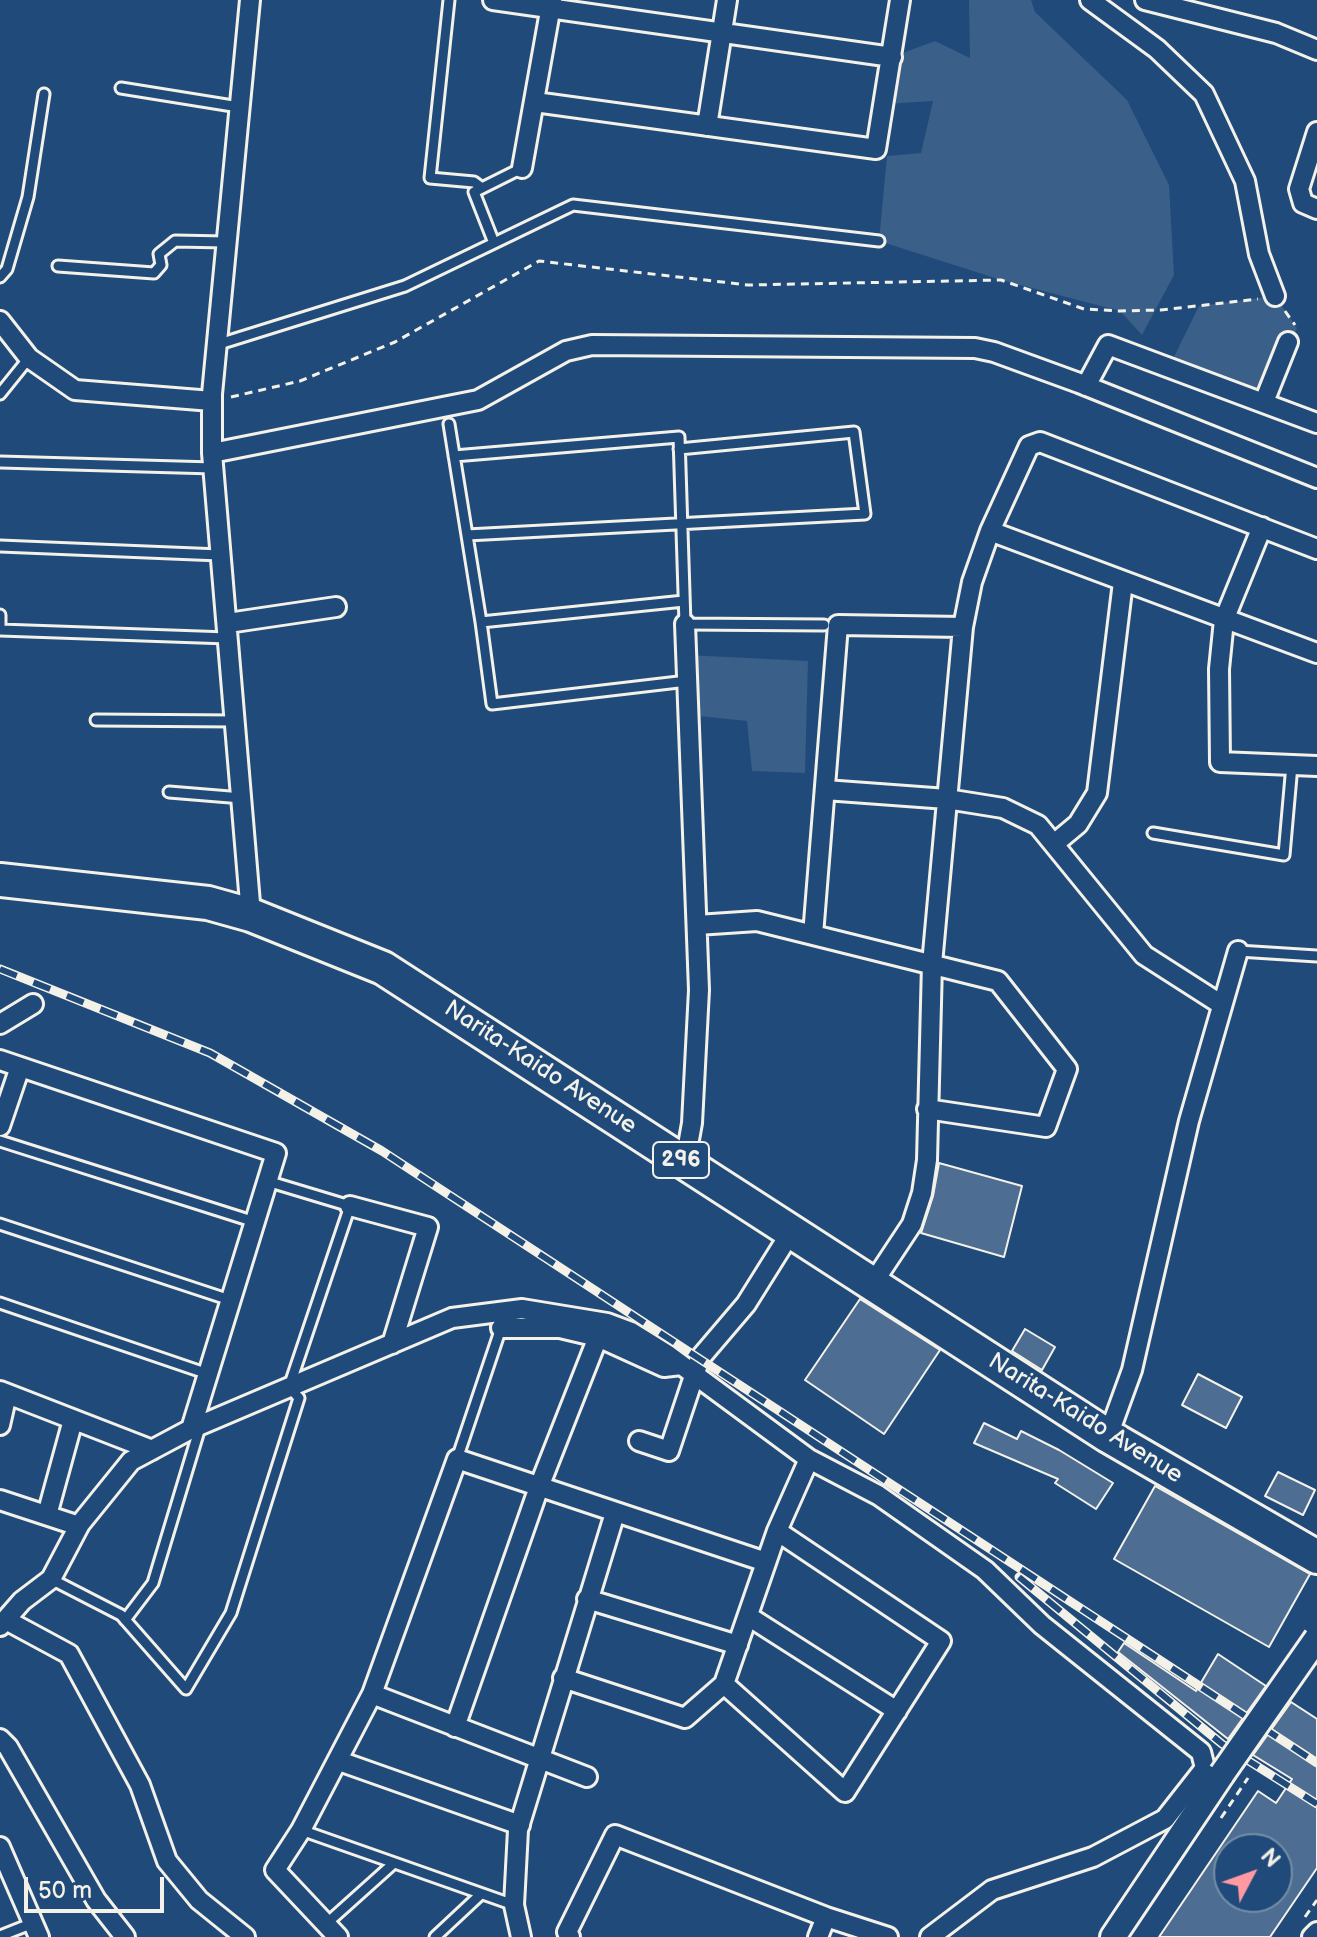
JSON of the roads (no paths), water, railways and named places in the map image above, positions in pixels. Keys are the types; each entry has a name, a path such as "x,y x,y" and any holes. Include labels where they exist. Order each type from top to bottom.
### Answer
{"highway":[{"name":"Narita-Kaido Avenue","path":"0,880 208,903 251,915 383,968 1108,1436 1317,1557"}],"street":[{"path":"247,0 212,401 213,461 251,915"},
{"path":"493,0 551,4 892,57"},
{"path":"707,126 727,0"},
{"path":"535,102 876,149 900,0"},
{"path":"1090,0 1157,49 1204,94 1245,181 1259,254 1275,296"},
{"path":"1145,0 1276,33 1317,50"},
{"path":"522,168 551,4"},
{"path":"1317,132 1299,189 1303,203 1317,209"},
{"path":"0,321 6,342 75,390 212,401"},
{"path":"1264,402 1288,342"},
{"path":"213,461 478,400 566,351 592,345 975,348 1086,386 1317,478"},
{"path":"1086,386 1108,345 1317,423"},
{"path":"873,1283 912,1224 922,1193 927,1160 932,964 963,627 972,582 990,531 1029,446 1040,442 1317,549"},
{"path":"1262,527 1224,620 1219,669 1220,762 1317,766"},
{"path":"990,531 1317,653"},
{"path":"1054,844 1078,824 1097,793 1123,582"},
{"path":"229,631 336,607"},
{"path":"685,624 699,990 692,1123 685,1162"},
{"path":"813,935 838,625 963,627"},
{"path":"825,790 947,799 1003,808 1038,825 1144,955 1222,1005"},
{"path":"697,925 757,921 998,981 1067,1069 1046,1127 927,1109"},
{"path":"1108,1436 1132,1370 1156,1254 1238,951"},
{"path":"0,1024 33,1004"},
{"path":"0,1060 276,1153 208,1374 196,1426"},
{"path":"0,1126 20,1067"},
{"path":"350,1206 428,1227 392,1344"},
{"path":"639,1441 669,1451 686,1369 746,1304 791,1232"},
{"path":"245,1937 199,1900 167,1861 140,1785 69,1654 3,1623 22,1601 51,1579 79,1526 131,1461 196,1426 452,1318 504,1319 563,1313 631,1332 809,1459 878,1495 985,1570 1042,1625 1201,1752 1205,1768 1165,1819 1093,1857 992,1890 930,1937"},
{"path":"504,1319 598,1337 664,1367 686,1369"},
{"path":"455,1727 539,1487 598,1337"},
{"path":"0,1425 4,1393 152,1450"},
{"path":"47,1515 73,1420"},
{"path":"332,1931 275,1870 301,1830 372,1694 457,1459 766,1562"},
{"path":"563,1678 685,1718 724,1684 777,1531 809,1459"},
{"path":"0,1500 79,1526"},
{"path":"521,1937 514,1905 520,1825 537,1758 615,1513"},
{"path":"724,1684 845,1792 941,1641 777,1531"},
{"path":"587,1599 738,1645"},
{"path":"748,1616 897,1711"},
{"path":"1113,1937 1317,1638"},
{"path":"372,1694 587,1777"},
{"path":"0,1739 8,1747 96,1900 125,1937"},
{"path":"339,1761 520,1825"},
{"path":"570,1937 567,1932 615,1835 826,1917 888,1937"},
{"path":"0,1848 36,1930"},
{"path":"818,1937 826,1917"},
{"path":"1312,1937 1317,1932"}],"lane":[{"path":"449,0 430,178 474,182 482,188"},
{"path":"121,88 239,107"},
{"path":"0,277 7,269 28,197 44,94"},
{"path":"494,243 474,192 522,168"},
{"path":"216,345 405,286 573,205 879,241"},
{"path":"58,266 154,273 161,265 159,254 175,241 226,242"},
{"path":"0,394 29,358"},
{"path":"449,424 492,704 687,681"},
{"path":"467,535 865,514 854,432 679,449"},
{"path":"454,456 679,437 685,624 824,625"},
{"path":"0,462 213,461"},
{"path":"0,546 222,555"},
{"path":"481,622 684,601"},
{"path":"0,615 0,630 229,631"},
{"path":"96,720 236,721"},
{"path":"1153,833 1284,855 1292,765"},
{"path":"169,792 242,798"},
{"path":"1238,951 1317,956"},
{"path":"0,1141 255,1222"},
{"path":"51,1579 125,1620 186,1689 231,1613 299,1398 289,1387 350,1206 267,1181"},
{"path":"0,1224 230,1300"},
{"path":"0,1303 208,1374"},
{"path":"457,1459 504,1319"},
{"path":"125,1620 153,1583 196,1426"},
{"path":"301,1830 514,1905"},
{"path":"332,1931 394,1863"},
{"path":"435,1937 481,1894"},
{"path":"0,1936 36,1930"}],"railway":[{"path":"0,969 210,1053 382,1151 1317,1763"},
{"path":"1019,1577 1222,1744 1317,1804"}]}
